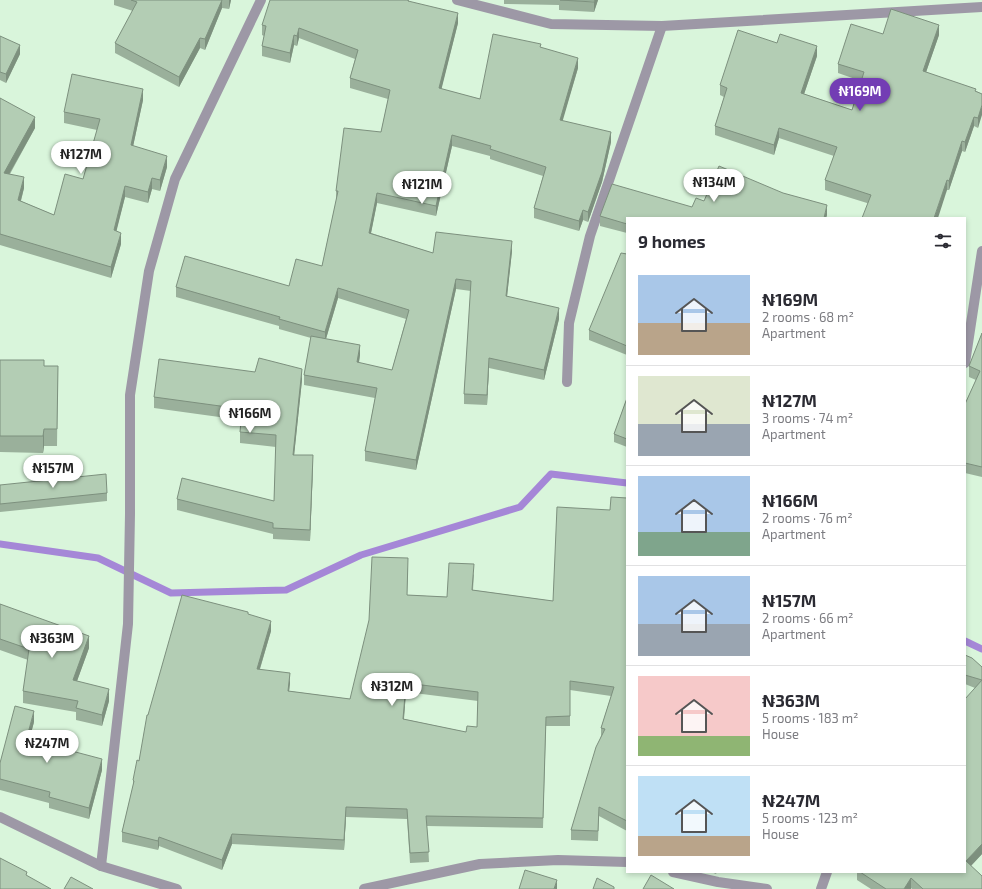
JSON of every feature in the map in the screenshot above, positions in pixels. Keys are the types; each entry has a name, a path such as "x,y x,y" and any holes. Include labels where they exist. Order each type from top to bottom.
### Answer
{"street":[{"path":"101,866 128,624 130,395 149,271 175,179 261,0"},
{"path":"457,0 551,24 662,26 982,7"},
{"path":"567,382 569,323 590,236 662,26"},
{"path":"966,355 982,251"},
{"path":"0,817 101,866 177,889"},
{"path":"364,889 480,864 558,860 626,862"},
{"path":"678,873 718,882 767,889"},
{"path":"821,889 827,873"}],"building":[{"path":"131,0 222,0 205,39 200,38 179,77 115,43 137,2"},
{"path":"270,0 408,0 458,13 439,88 480,99 493,34 541,44 540,47 578,58 560,120 611,132 602,172 588,212 583,210 579,221 534,208 546,167 490,149 491,146 452,135 436,206 377,193 369,233 433,253 436,232 512,241 506,296 559,308 544,370 489,358 487,395 464,394 471,281 456,279 416,460 365,451 377,388 304,375 311,336 360,345 357,362 392,370 409,310 338,288 325,332 279,319 280,317 176,287 185,256 289,286 296,259 322,266 338,191 336,191 344,128 381,132 390,90 350,78 358,50 299,28 297,36 294,35 290,53 262,46 266,26 262,25"},
{"path":"560,0 595,0 594,2"},
{"path":"891,9 939,25 923,71 976,89 975,91 982,94 982,105 978,118 974,117 965,142 962,141 949,181 947,180 934,217 862,217 871,195 825,180 837,147 779,128 774,145 715,126 727,88 720,85 738,30 777,43 780,34 817,46 801,93 852,110 864,72 838,64 851,24 883,34"},
{"path":"0,36 20,45 6,74 0,72"},
{"path":"72,74 143,89 131,145 167,156 160,180 152,178 148,192 125,186 114,230 121,233 111,267 0,234 0,98 35,117 4,173 24,177 18,200 54,215 65,174 83,179 100,119 64,112"},
{"path":"719,166 783,193 827,205 824,217 626,217 626,224 600,216 612,184 692,207 696,198 704,201"},
{"path":"621,253 626,254 626,346 589,330"},
{"path":"982,333 982,467 966,463 966,402 980,371 969,366"},
{"path":"259,358 302,369 293,455 313,455 310,530 273,528 273,523 177,499 182,478 274,501 276,435 240,432 242,409 154,397 159,359 255,372"},
{"path":"0,360 44,360 44,366 58,366 57,429 44,429 43,436 0,436"},
{"path":"626,401 626,439 614,434"},
{"path":"106,474 107,493 0,504 0,485"},
{"path":"611,497 626,498 626,820 599,807 598,831 571,830 596,747 605,729 601,728 614,687 570,681 570,716 546,717 543,818 426,816 429,852 410,853 407,809 346,807 344,840 232,834 222,860 159,837 158,841 122,832 134,781 137,760 139,761 147,715 182,595 248,612 248,614 271,621 257,669 290,673 288,691 350,699 369,620 372,557 408,558 407,595 447,597 449,563 474,564 472,590 553,601 557,507 610,510","holes":["406,683 478,692 477,727 467,726 466,732 403,719"]},
{"path":"0,604 89,636 73,680 109,689 102,715 76,708 78,701 23,691 29,649 0,639"},
{"path":"966,655 972,658 982,667 982,680 966,675"},
{"path":"982,680 982,844 966,861 966,698"},
{"path":"15,706 34,711 27,737 50,743 49,745 102,759 89,808 49,797 50,792 0,779 0,763"},
{"path":"0,858 27,872 26,875 51,889 0,889"},
{"path":"966,861 982,876 982,889 923,889 911,878 904,889 886,889 862,873 966,873"},
{"path":"525,870 557,880 554,889 519,889"},
{"path":"651,875 674,889 643,889"},
{"path":"71,877 93,889 64,889"},
{"path":"597,878 614,887 614,889 593,889"}],"waterway":[{"path":"0,544 98,558 171,593 286,590 361,555 520,507 551,474 626,483"},
{"path":"966,641 982,649"}]}
